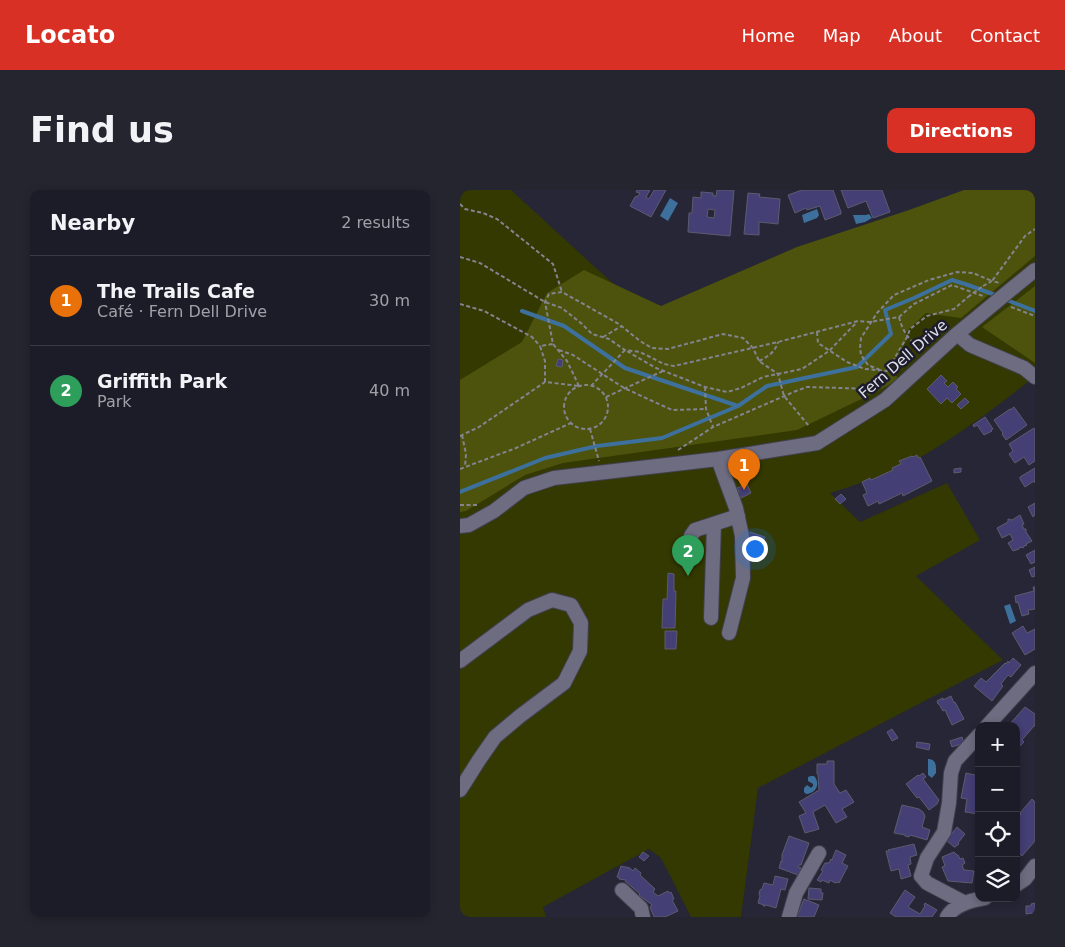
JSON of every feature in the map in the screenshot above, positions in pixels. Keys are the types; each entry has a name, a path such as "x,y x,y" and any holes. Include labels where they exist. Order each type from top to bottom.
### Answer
{"street":[{"name":"Fern Dell Drive","path":"460,526 469,525 494,511 524,488 554,478 718,459 818,443 885,400 957,334 1035,270"},
{"path":"957,334 970,345 1024,368 1035,376"},
{"path":"718,459 736,508 742,536 743,578 729,633"},
{"path":"690,545 691,536 695,530 738,516"},
{"path":"712,618 714,524"},
{"path":"460,661 528,610 552,600 571,605 581,623 580,651 564,683 495,736 460,790"},
{"path":"992,722 1035,673"},
{"path":"965,903 927,883 921,876 926,858 944,832 949,803 951,773 956,761 975,740"},
{"path":"789,917 796,893 819,853"},
{"path":"1020,882 1035,866"},
{"path":"622,890 640,908 643,917"},
{"path":"947,917 950,912 965,903 975,900"}],"path":[{"path":"460,204 465,209 483,213 497,219 553,264 562,292"},
{"path":"880,370 868,365 861,355 861,338 870,322 894,295 929,280 957,272 973,273 992,281 1024,236 1035,229"},
{"path":"460,257 480,263 545,302 562,308 592,334 609,339 656,368 705,387 727,392 741,388 763,377 802,369 828,351 858,321"},
{"path":"626,350 640,352 664,364 674,366 858,321 870,322 898,317 914,304 952,285 983,296"},
{"path":"817,332 818,343 847,362 865,369 887,371 910,329 927,316 954,309 983,286"},
{"path":"579,386 567,362 553,344 545,302 548,294 562,292 622,326 652,348 668,349 723,334 743,338 753,348 759,361 778,374 784,396 810,426"},
{"path":"460,304 484,312 532,337 540,346 545,361 545,382"},
{"path":"1008,306 1035,316"},
{"path":"898,317 907,337 930,359"},
{"path":"603,337 622,326"},
{"path":"759,361 769,356 776,349 778,342"},
{"path":"540,346 553,344"},
{"path":"559,350 573,355 624,388 672,410 706,408"},
{"path":"591,386 626,350"},
{"path":"606,397 664,371"},
{"path":"465,467 466,454 461,436 479,428 545,382 585,385 597,388 606,397 608,404 608,411 602,423 590,429 583,429 576,427 566,417 564,402 572,390 579,386"},
{"path":"705,387 707,414 713,427"},
{"path":"678,450 713,427 808,387 874,389 885,400"},
{"path":"460,469 516,448 571,423"},
{"path":"590,429 597,452"},
{"path":"460,505 479,505"}],"green space":[{"path":"460,190 511,190 656,323 1035,193 1035,376 982,417 926,454 879,476 830,493 860,522 947,483 980,540 916,576 1003,660 758,788 741,917 691,917 661,858 649,849 543,907 546,917 460,917"},
{"path":"964,190 1035,190 1035,256 961,318 926,313 906,332 906,341 890,369 899,379 797,430 563,463 525,475 466,511 460,512 460,380 522,342 547,293 584,270 661,306 797,247"},
{"path":"1035,286 1035,363 982,327"}],"water":[{"path":"670,198 678,203 668,221 660,216"},
{"path":"817,209 819,215 817,218 804,223 802,215"},
{"path":"869,214 872,218 856,224 853,215"},
{"path":"1010,604 1016,621 1010,624 1004,606"},
{"path":"928,759 933,760 936,766 936,773 932,778 928,775"},
{"path":"814,776 816,779 817,785 815,790 810,794 806,794 804,788 807,785 811,788 813,786 808,781 808,777"}],"building":[{"path":"637,190 650,190 646,197 649,199 654,190 666,190 651,217 630,206 635,197 640,193 636,192"},
{"path":"717,190 734,190 730,236 688,232 689,213 692,213 693,197 701,198 701,192 713,193 713,196 716,196","holes":["708,209 715,210 714,218 707,217"]},
{"path":"802,190 833,190 841,214 825,220 820,206 807,210 806,208 795,213 788,195"},
{"path":"841,190 882,190 890,212 873,218 866,201 848,208"},
{"path":"748,193 760,194 759,197 780,199 778,224 759,222 759,235 744,234"},
{"path":"558,359 563,360 562,367 556,366"},
{"path":"941,375 947,381 944,383 948,387 953,382 961,394 952,403 947,398 941,404 927,389"},
{"path":"965,398 969,402 961,409 957,405"},
{"path":"1014,407 1027,425 1006,440 994,420"},
{"path":"985,417 993,429 984,435 977,425 974,427 973,425"},
{"path":"1034,428 1035,461 1029,465 1024,457 1015,463 1009,454 1013,451 1009,444"},
{"path":"917,455 918,458 920,457 932,481 903,496 902,493 879,504 878,501 868,506 863,495 867,493 862,482 893,470 892,468 901,464 899,461"},
{"path":"961,468 961,472 954,473 954,469"},
{"path":"1035,468 1035,483 1034,481 1025,487 1020,477"},
{"path":"747,484 751,493 741,498 739,497 737,488"},
{"path":"841,494 846,499 840,504 835,499"},
{"path":"1035,503 1035,515 1033,517 1028,507"},
{"path":"1020,515 1024,524 1022,525 1032,541 1024,547 1013,551 1008,543 1013,540 1010,534 1002,538 997,528 1008,522 1008,519 1012,520"},
{"path":"750,532 765,537 762,546 748,542"},
{"path":"1035,550 1035,562 1031,564 1026,555"},
{"path":"1035,567 1035,576 1032,577 1029,570"},
{"path":"668,573 674,574 674,591 676,591 675,628 662,628 663,599 667,599"},
{"path":"1033,587 1035,587 1035,609 1028,610 1029,614 1022,616 1015,596 1034,591"},
{"path":"1023,626 1027,633 1035,629 1035,649 1025,655 1012,633"},
{"path":"665,631 677,631 676,649 665,649"},
{"path":"1013,658 1021,665 1011,677 1008,675 1001,684 1003,686 992,701 974,686 981,678 986,682 1005,663 1008,661 1009,663"},
{"path":"951,696 964,719 952,725 945,710 943,711 937,701"},
{"path":"1025,707 1035,714 1035,726 1022,740 1024,742 1020,746 1020,722 1012,722"},
{"path":"892,729 898,738 892,741 887,732"},
{"path":"962,737 964,743 952,747 950,741"},
{"path":"917,742 930,744 929,750 916,747"},
{"path":"827,761 834,761 834,784 840,793 846,790 854,802 842,809 847,817 836,823 825,805 813,812 819,829 805,833 799,816 806,813 799,802 819,790 817,764 827,764"},
{"path":"923,773 926,777 923,779 939,800 929,810 906,784"},
{"path":"966,773 975,775 975,813 965,812 967,799 961,798"},
{"path":"1032,799 1035,802 1035,841 1022,856 1020,854 1020,813"},
{"path":"902,805 919,809 923,812 925,816 922,827 930,830 927,840 894,833"},
{"path":"957,827 965,834 959,844 954,847 946,840"},
{"path":"789,836 809,843 801,865 798,867 801,868 798,875 779,868"},
{"path":"914,844 917,855 910,857 911,864 908,865 911,876 901,879 899,869 891,871 886,851"},
{"path":"836,850 846,855 842,863 848,866 839,883 830,880 829,883 817,880 823,871 821,870 825,863 829,863 832,860"},
{"path":"643,852 649,856 644,861 639,857"},
{"path":"954,852 960,859 963,858 965,863 962,865 964,870 974,871 972,883 948,881 942,867 945,866 942,857"},
{"path":"621,866 630,868 633,871 635,868 655,889 653,892 658,896 668,891 669,893 671,892 674,899 672,900 678,911 665,917 654,917 650,907 652,905 639,895 626,880 617,877"},
{"path":"775,876 788,879 785,890 781,889 776,908 763,906 758,903 760,890 764,883 773,885"},
{"path":"809,888 821,889 821,893 823,893 822,900 808,899"},
{"path":"905,890 915,897 908,907 920,914 925,903 937,910 932,917 896,917 890,913"},
{"path":"804,899 819,905 814,917 797,917"},
{"path":"1035,903 1035,917 1032,913 1026,914 1026,906 1031,906 1031,904"}],"waterway":[{"path":"460,492 545,458 597,446 662,438 738,406 767,386 857,367 891,334 885,310 952,280 998,296"},
{"path":"1004,299 1035,311"},
{"path":"522,311 564,326 625,368 738,406"}],"place":[{"name":"The Trails Cafe","path":"744,490"},
{"name":"Griffith Park","path":"688,576"}]}
